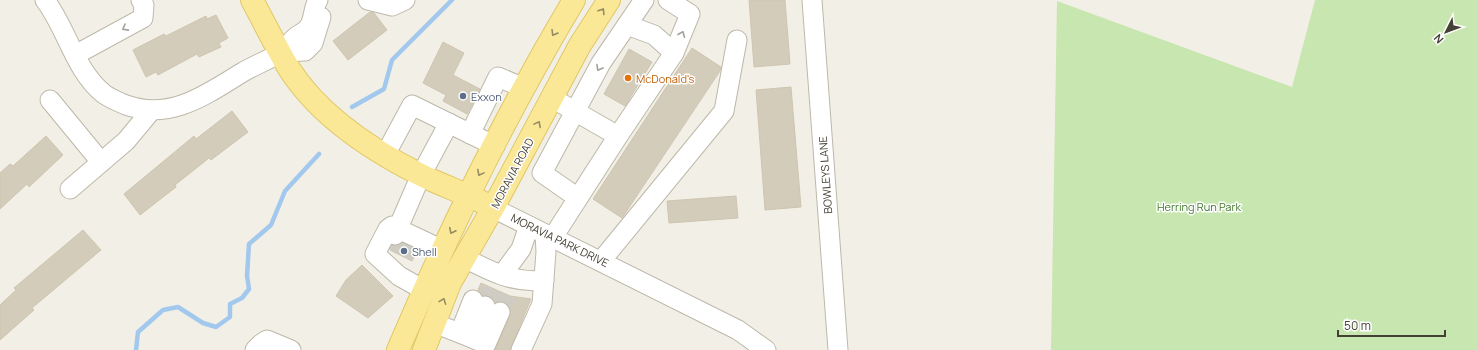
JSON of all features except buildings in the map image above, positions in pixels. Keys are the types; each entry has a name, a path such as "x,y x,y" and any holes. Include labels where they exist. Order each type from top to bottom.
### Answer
{"main road":[{"name":"MORAVIA PARK DRIVE","path":"252,0 297,78 328,112 374,149 421,175 493,208"},
{"path":"398,350 424,290 494,146 540,58 574,0"},
{"name":"MORAVIA ROAD","path":"424,350 450,283 493,208 580,45 609,0"}],"street":[{"path":"45,0 53,10 75,55 92,81 103,94 125,105 150,111 177,106 198,99 258,63 281,52 297,35 307,30 314,16 315,4 318,0"},
{"path":"75,55 143,18 144,6 141,0"},
{"path":"281,52 305,51 313,43 323,9 322,0"},
{"path":"368,0 392,6 404,0"},
{"path":"578,198 542,173 601,63 644,0"},
{"path":"498,281 521,249 542,232 578,198 674,53 690,14 668,0"},
{"name":"BOWLEYS LANE","path":"812,0 838,350"},
{"path":"627,25 654,35 674,53"},
{"path":"601,261 724,111 737,40"},
{"path":"470,134 498,77 524,88"},
{"path":"552,98 618,136"},
{"path":"50,100 101,162"},
{"path":"385,155 412,105 494,146"},
{"path":"70,189 126,141 150,111"},
{"path":"424,290 398,247 421,175 449,123"},
{"name":"MORAVIA PARK DRIVE","path":"493,208 738,330 766,350"},
{"path":"521,350 542,304 544,280 542,232"},
{"path":"398,247 443,250"},
{"path":"465,258 498,281 532,282 544,280"},
{"path":"434,323 486,344 486,306 466,335"},
{"path":"255,350 267,340 291,350"}],"green space":[{"name":"Herring Run Park","path":"1315,0 1478,0 1478,350 1051,350 1057,1 1292,87"}],"waterway":[{"path":"352,107 384,89 392,60 452,0"},
{"path":"136,350 138,332 163,310 178,307 203,323 216,327 230,317 230,304 242,298 249,289 247,276 249,244 271,225 285,191 319,154"}],"tunnel":[{"path":"388,249 395,235"},
{"path":"402,256 410,242"},
{"path":"485,306 493,288"},
{"path":"500,312 507,295"}],"place":[{"name":"McDonald's","path":"628,78"},
{"name":"Exxon","path":"463,96"},
{"name":"Shell","path":"404,251"}]}
